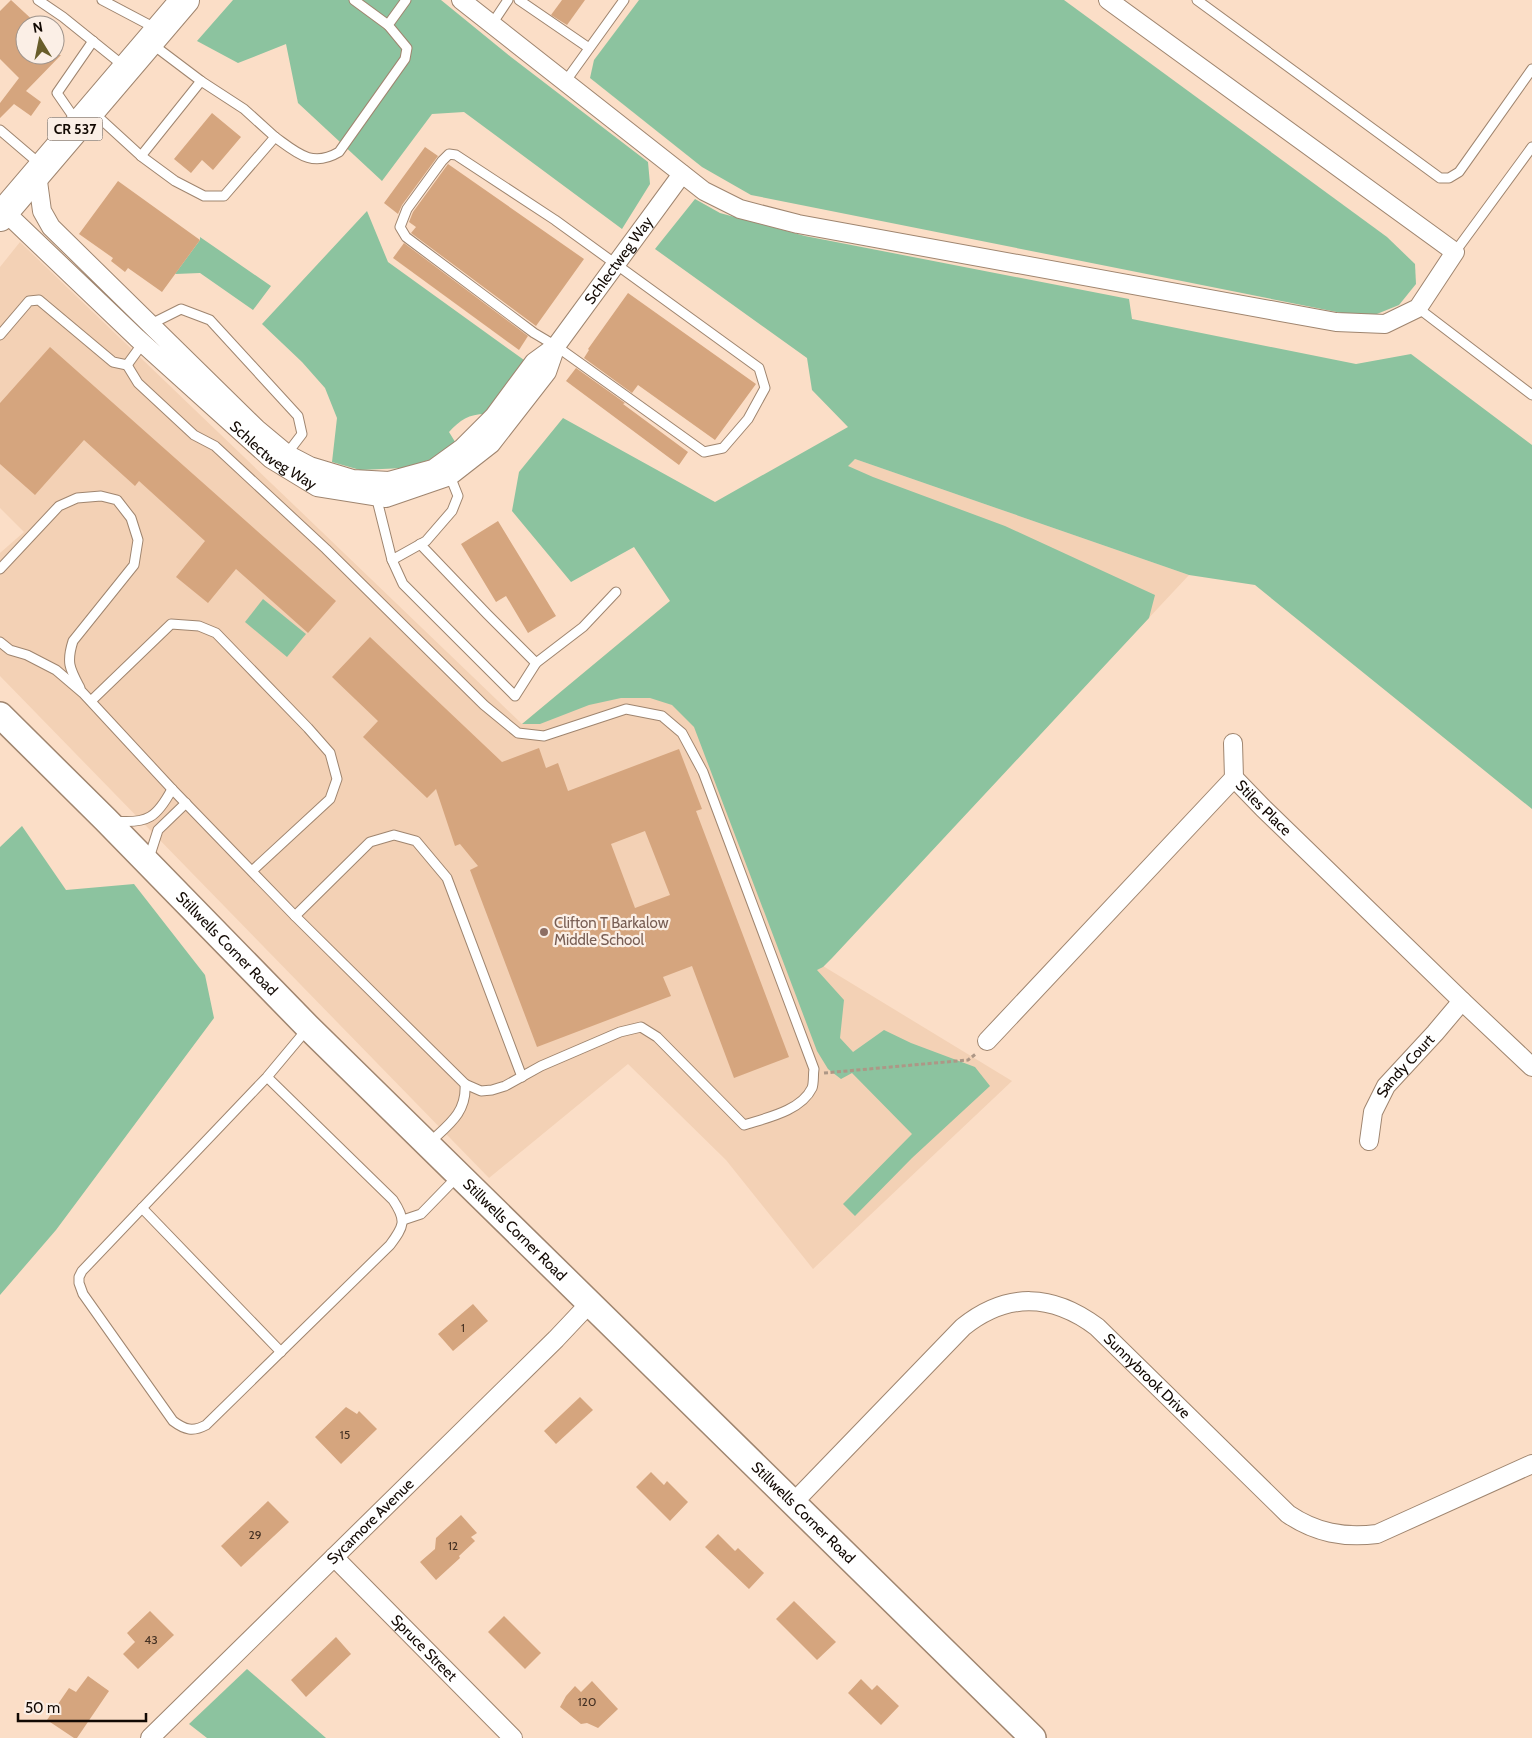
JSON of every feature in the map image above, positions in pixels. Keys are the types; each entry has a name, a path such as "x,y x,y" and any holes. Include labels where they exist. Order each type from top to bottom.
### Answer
{"main road":[{"name":"CR 537","path":"2,214 185,0"}],"street":[{"path":"461,0 704,191 740,209 798,224 1336,322 1385,324 1418,308 1455,252 1108,0"},
{"name":"Schlectweg Way","path":"40,170 42,211 51,227 257,429 283,459 317,487 377,488 389,481 433,469 462,448 494,416 534,362 556,346"},
{"name":"Schlectweg Way","path":"377,488 386,498 450,476 491,444 547,372 556,346 682,174"},
{"name":"Schlectweg Way","path":"2,214 271,459 283,459"},
{"name":"Stillwells Corner Road","path":"0,716 106,820 308,1028 1033,1738"},
{"path":"1232,743 1234,778"},
{"name":"Stiles Place","path":"987,1040 1234,778 1532,1067"},
{"name":"Sandy Court","path":"1369,1141 1373,1112 1386,1086 1462,1001"},
{"name":"Sunnybrook Drive","path":"793,1502 963,1328 988,1311 1002,1306 1034,1301 1064,1307 1097,1327 1288,1514 1313,1528 1346,1536 1377,1534 1532,1464"},
{"name":"Sycamore Avenue","path":"150,1738 556,1339 589,1304"},
{"name":"Spruce Street","path":"334,1558 513,1738"}],"lane":[{"path":"38,0 127,69"},
{"path":"102,0 155,36 200,81 244,109 275,137 298,153 315,160 328,158 339,152 405,59 407,48 388,26 354,0"},
{"path":"388,26 406,0"},
{"path":"492,24 508,0"},
{"path":"519,0 589,48"},
{"path":"565,82 624,0"},
{"path":"1197,0 1440,178 1450,178 1459,172 1532,69"},
{"path":"92,41 57,93 85,118 175,181 204,196 224,196 275,137"},
{"path":"141,156 200,81"},
{"path":"0,130 40,170"},
{"path":"1455,252 1532,147"},
{"path":"449,154 456,155 555,220 615,264 759,368 765,388 748,419 723,448 704,452 556,346 534,333 420,248 400,227 407,209 442,161 449,154"},
{"path":"0,335 29,301 39,300 113,362 127,365 138,383 194,435 214,446 326,549 484,705 518,734 544,736 626,709 662,716 682,733 703,772 814,1069 812,1087 805,1099 780,1114 744,1125 657,1037 641,1027 620,1032 541,1066 505,1086 481,1091 466,1084 295,916 172,789 83,693 56,670 26,655 10,650 0,642"},
{"path":"1418,308 1532,395"},
{"path":"127,365 149,324 181,309 210,320 298,416 302,434 283,459"},
{"path":"392,560 426,540 452,511 458,496 450,476"},
{"path":"377,488 392,560 403,584 515,696 536,663 584,627 616,592"},
{"path":"0,569 59,506 77,498 101,496 116,500 131,518 138,540 134,565 73,641 68,655 69,666 83,693"},
{"path":"420,544 536,663"},
{"path":"90,701 171,624 199,626 216,633 308,728 330,754 337,779 330,799 252,871"},
{"path":"106,820 126,822 141,820 154,815 162,808 172,789"},
{"path":"148,863 158,830 186,803"},
{"path":"295,916 370,842 394,835 416,841 447,878 522,1077"},
{"path":"267,1076 393,1200 400,1210 403,1220 402,1229 390,1245 206,1425 192,1430 183,1428 173,1421 83,1294 79,1277 82,1270 267,1076 308,1028"},
{"path":"428,1145 456,1118 466,1095 466,1084"},
{"path":"403,1220 421,1214 458,1176"},
{"path":"142,1208 281,1352"}],"path":[{"path":"813,1074 968,1060 977,1053 987,1040"}],"shaded area":[{"path":"20,242 522,724 670,601 855,459 1189,575 823,966 1012,1081 813,1269 726,1160 628,1064 489,1178 0,676 0,553 24,532 0,508 0,267"}],"green space":[{"path":"233,0 441,0 511,57 648,162 650,184 622,229 464,112 432,114 382,181 298,103 286,44 238,63 197,41"},
{"path":"639,0 1064,0 1387,237 1415,264 1416,284 1399,305 1367,318 751,195 702,167 590,78 594,60"},
{"path":"695,199 720,213 805,236 1129,299 1132,319 1356,364 1411,354 1532,445 1532,809 1255,585 1189,575 855,459 848,466 1005,526 1155,595 1149,618 833,957 817,970 844,1000 840,1038 853,1052 884,1030 911,1043 975,1067 990,1086 912,1158 855,1216 843,1204 912,1134 852,1073 841,1079 828,1069 817,1051 694,727 672,705 650,698 621,698 589,705 540,724 522,724 670,601 634,547 571,582 512,511 519,472 563,418 715,502 848,427 812,390 807,358 655,249"},
{"path":"367,211 388,262 524,360 485,414 465,418 449,432 457,445 438,457 404,468 360,470 332,462 337,418 325,388 302,362 262,324"},
{"path":"200,237 271,286 253,310 200,273 175,274 200,240"},
{"path":"263,599 306,634 287,657 245,622"},
{"path":"22,826 66,890 134,884 205,975 214,1018 56,1230 0,1295 0,847"},
{"path":"247,1669 326,1738 207,1738 189,1724"}],"building":[{"path":"11,0 27,15 15,15 15,65 51,65 26,91 41,102 31,116 14,104 0,118 0,103 19,78 0,59 0,11"},
{"path":"562,0 585,0 567,25 551,15"},
{"path":"212,113 241,137 213,170 202,160 191,173 174,159"},
{"path":"425,147 438,156 402,205 398,214 384,203"},
{"path":"448,164 584,259 536,326 411,233 416,227 409,222 413,212"},
{"path":"118,181 200,240 162,292 128,268 125,272 111,261 113,258 79,234"},
{"path":"404,243 528,336 519,350 393,258"},
{"path":"628,293 756,384 715,440 638,385 632,393 584,358 588,349"},
{"path":"50,347 336,601 308,633 236,569 208,603 176,577 205,541 139,481 135,486 84,440 35,495 0,464 0,403"},
{"path":"576,368 688,452 679,465 566,381"},
{"path":"498,521 556,616 528,633 506,596 496,602 461,544"},
{"path":"370,637 502,762 539,748 546,768 558,763 568,791 679,749 702,809 696,811 789,1057 734,1078 692,966 663,977 671,996 537,1047 470,870 478,866 460,844 455,846 436,789 427,798 363,737 378,721 332,677","holes":["645,831 670,895 635,908 611,844"]},
{"path":"473,1304 488,1321 453,1351 438,1334"},
{"path":"580,1397 593,1410 556,1444 544,1431"},
{"path":"346,1407 357,1414 359,1411 377,1429 341,1464 315,1437"},
{"path":"651,1472 664,1485 667,1481 688,1502 670,1521 636,1487"},
{"path":"268,1501 289,1522 241,1567 221,1546"},
{"path":"461,1515 477,1533 471,1537 475,1541 436,1580 420,1562 435,1549 436,1538"},
{"path":"718,1534 735,1551 738,1548 764,1573 749,1589 705,1547"},
{"path":"794,1601 836,1642 817,1660 776,1619"},
{"path":"150,1611 174,1635 138,1669 123,1654 135,1642 127,1633"},
{"path":"504,1616 541,1653 525,1669 488,1632"},
{"path":"336,1637 351,1654 306,1697 291,1680"},
{"path":"88,1676 109,1691 77,1738 74,1738 47,1720 69,1688 76,1692"},
{"path":"861,1679 872,1690 877,1685 899,1706 881,1725 848,1693"},
{"path":"592,1681 618,1709 598,1728 587,1723 581,1724 560,1707 566,1696 575,1686 581,1692"}],"place":[{"name":"Clifton T Barkalow Middle School","path":"544,932"}]}
